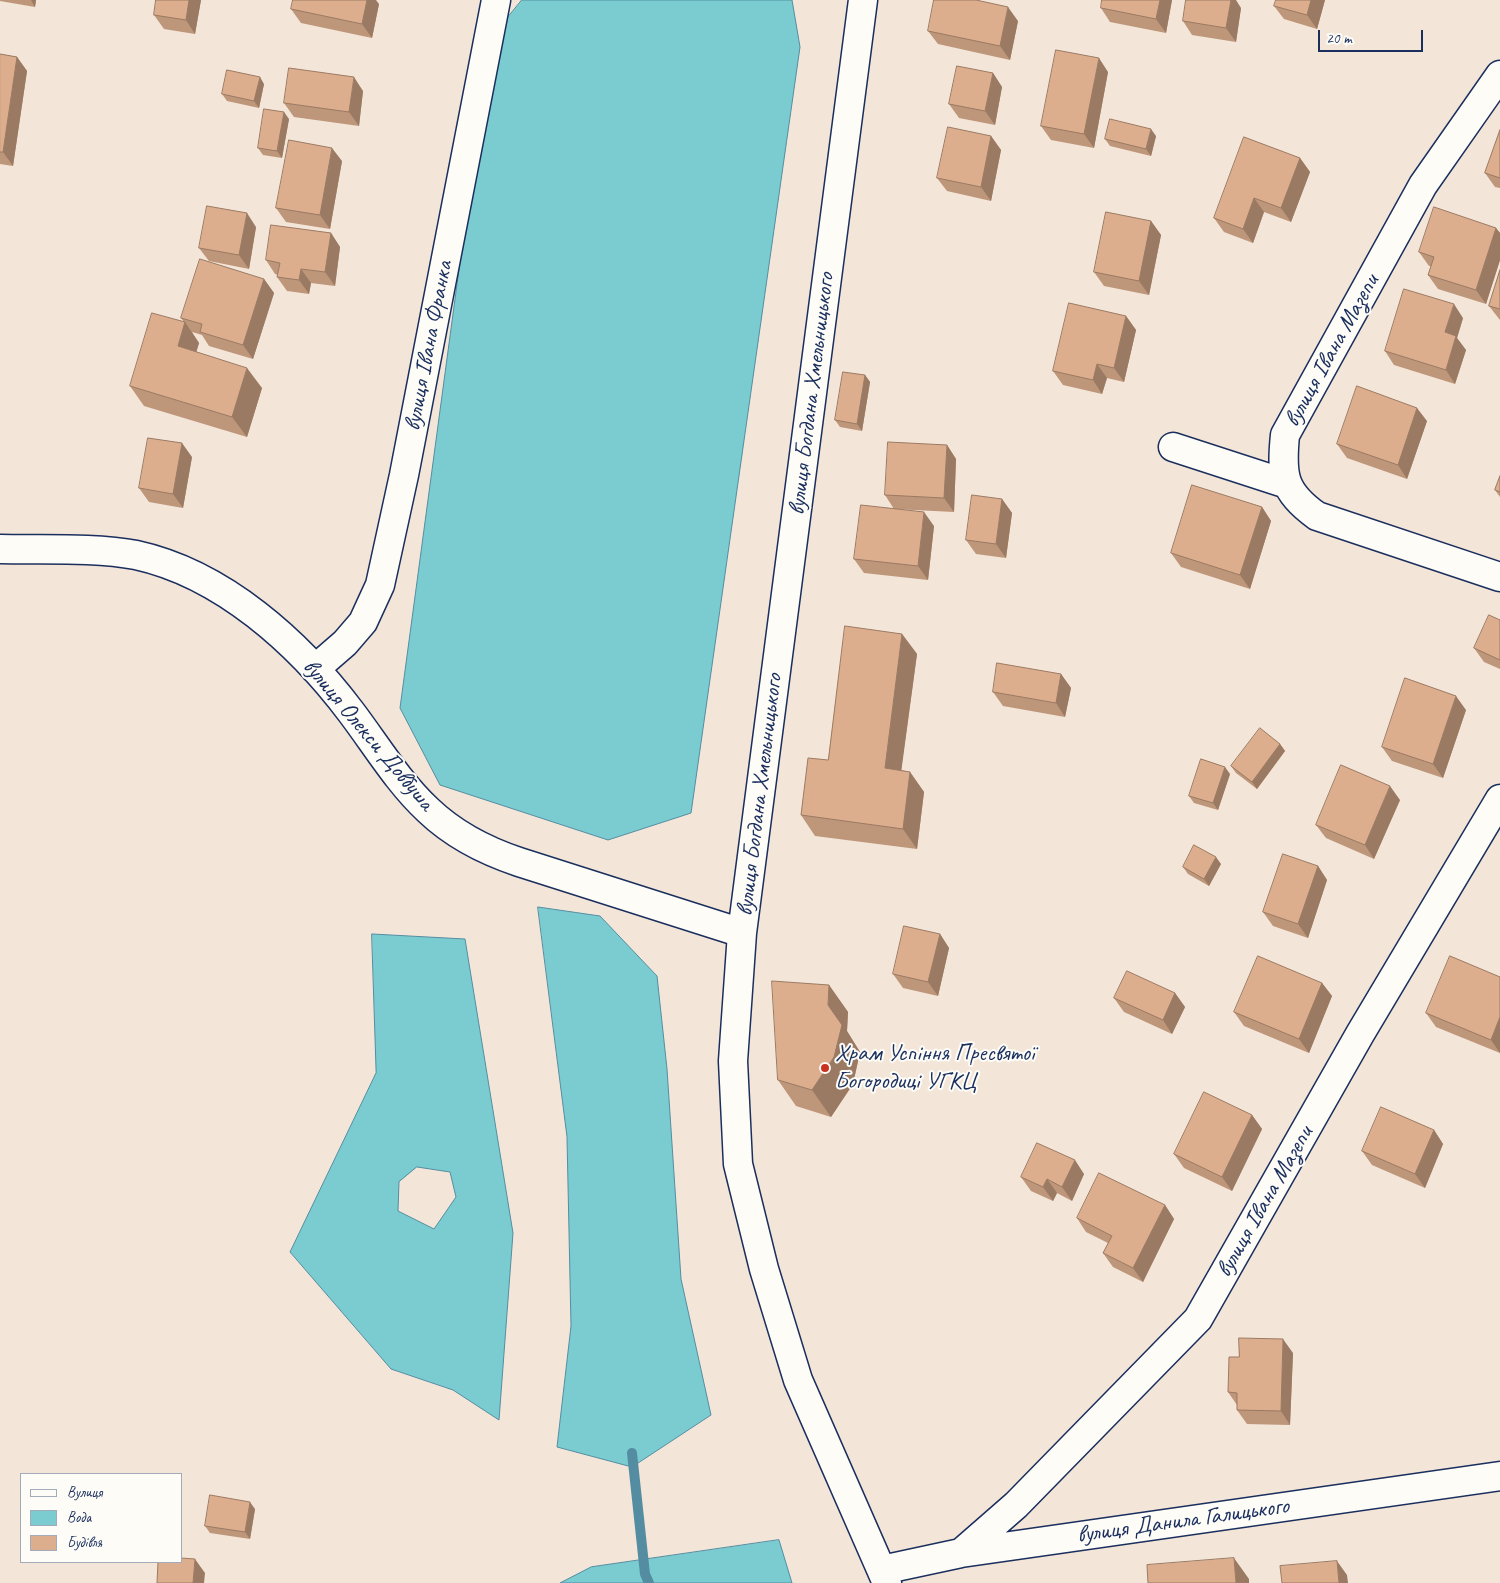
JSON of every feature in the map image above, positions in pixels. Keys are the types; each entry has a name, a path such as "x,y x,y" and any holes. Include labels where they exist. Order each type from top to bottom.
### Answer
{"street":[{"name":"вулиця Івана Франка","path":"315,668 345,643 363,622 380,585 404,475 496,0"},
{"name":"вулиця Богдана Хмельницького","path":"863,0 742,933 733,1061 738,1164 764,1269 798,1380 884,1576"},
{"name":"вулиця Івана Мазепи","path":"1500,75 1423,185 1285,435 1282,464 1287,484 1299,503 1317,516 1500,577"},
{"path":"1173,447 1287,484"},
{"name":"вулиця Олекси Довбуша","path":"0,549 76,550 136,555 187,573 232,596 271,627 315,668 402,781 428,811 461,835 500,856 742,933"},
{"name":"вулиця Івана Мазепи","path":"961,1552 1016,1505 1198,1319 1360,1034 1500,798"},
{"name":"вулиця Данила Галицького","path":"884,1576 961,1552 1500,1476"}],"water":[{"path":"522,0 792,0 800,47 691,813 608,840 440,785 400,708 490,39"},
{"path":"538,907 600,916 657,976 667,1069 681,1279 711,1415 632,1467 557,1447 571,1326 567,1137"},
{"path":"372,934 465,939 513,1233 499,1420 453,1390 391,1369 290,1252 376,1073","holes":["417,1167 450,1172 456,1197 434,1229 398,1211 399,1182"]},
{"path":"779,1540 792,1583 560,1583 591,1567"}],"building":[{"path":"156,0 189,0 186,20 154,15"},
{"path":"293,0 367,0 362,24 291,9"},
{"path":"934,0 976,0 1008,7 1000,46 928,31"},
{"path":"1102,0 1160,0 1156,19 1101,8"},
{"path":"1186,0 1231,0 1226,28 1183,21"},
{"path":"1276,0 1311,0 1307,15 1274,6"},
{"path":"1056,50 1099,58 1084,134 1041,126"},
{"path":"0,54 17,57 3,152 0,152"},
{"path":"957,66 993,73 985,111 949,104"},
{"path":"289,68 354,77 349,112 284,103"},
{"path":"227,70 260,77 254,101 222,94"},
{"path":"264,109 284,112 277,151 258,148"},
{"path":"1110,119 1151,129 1146,149 1105,139"},
{"path":"948,127 991,136 981,187 937,178"},
{"path":"1500,130 1500,178 1485,173"},
{"path":"1244,137 1300,158 1281,208 1254,198 1243,229 1214,218"},
{"path":"289,140 332,148 320,215 276,208"},
{"path":"207,206 247,213 239,255 199,248"},
{"path":"1434,207 1496,228 1476,290 1428,275 1434,257 1419,252"},
{"path":"1106,212 1151,221 1139,281 1094,272"},
{"path":"271,225 331,233 325,272 301,269 299,280 277,277 280,263 266,260"},
{"path":"200,259 264,279 243,345 200,332 202,324 181,318"},
{"path":"1500,270 1500,309 1489,306"},
{"path":"1404,289 1454,304 1445,332 1456,336 1446,370 1385,351"},
{"path":"1069,303 1126,316 1114,368 1097,364 1093,380 1053,371"},
{"path":"152,313 185,322 178,346 247,368 232,417 130,386"},
{"path":"843,372 865,375 857,424 835,420"},
{"path":"1357,386 1417,408 1398,465 1337,444"},
{"path":"148,438 182,443 173,494 139,488"},
{"path":"888,442 947,445 944,498 885,495"},
{"path":"1500,476 1500,492 1495,490"},
{"path":"1192,485 1262,507 1240,575 1171,553"},
{"path":"972,495 1002,499 996,544 966,540"},
{"path":"861,505 924,512 918,566 854,559"},
{"path":"1489,615 1500,620 1500,660 1474,648"},
{"path":"845,626 902,634 885,768 910,772 903,829 801,815 808,758 828,760"},
{"path":"997,663 1061,674 1056,703 993,692"},
{"path":"1405,678 1456,696 1433,764 1382,747"},
{"path":"1260,728 1280,744 1252,782 1231,766"},
{"path":"1201,759 1225,767 1213,803 1189,796"},
{"path":"1341,765 1390,786 1365,845 1316,825"},
{"path":"1194,845 1216,857 1204,879 1183,867"},
{"path":"1283,854 1318,866 1298,924 1263,912"},
{"path":"904,926 940,934 928,982 893,974"},
{"path":"1258,956 1322,983 1299,1039 1234,1012"},
{"path":"1450,956 1500,977 1500,1017 1491,1040 1426,1013"},
{"path":"1127,971 1175,993 1163,1020 1114,998"},
{"path":"772,981 829,985 828,1005 842,1025 834,1057 812,1090 778,1080"},
{"path":"1204,1092 1252,1115 1222,1177 1174,1154"},
{"path":"1381,1107 1434,1130 1415,1174 1362,1151"},
{"path":"1037,1143 1075,1160 1062,1187 1047,1179 1043,1187 1021,1177"},
{"path":"1099,1173 1165,1205 1133,1268 1103,1253 1112,1236 1077,1218"},
{"path":"1239,1338 1283,1339 1281,1411 1237,1410 1237,1393 1228,1392 1229,1357 1239,1357"},
{"path":"210,1495 250,1502 245,1532 205,1526"},
{"path":"182,1558 195,1559 193,1583 157,1583 158,1563 182,1563"},
{"path":"1234,1558 1236,1583 1148,1583 1147,1565"},
{"path":"1337,1561 1339,1583 1282,1583 1280,1566"}],"waterway":[{"path":"632,1453 645,1574 649,1583"}],"place":[{"name":"Храм Успіння Пресвятої Богородиці УГКЦ","path":"825,1068"}]}
